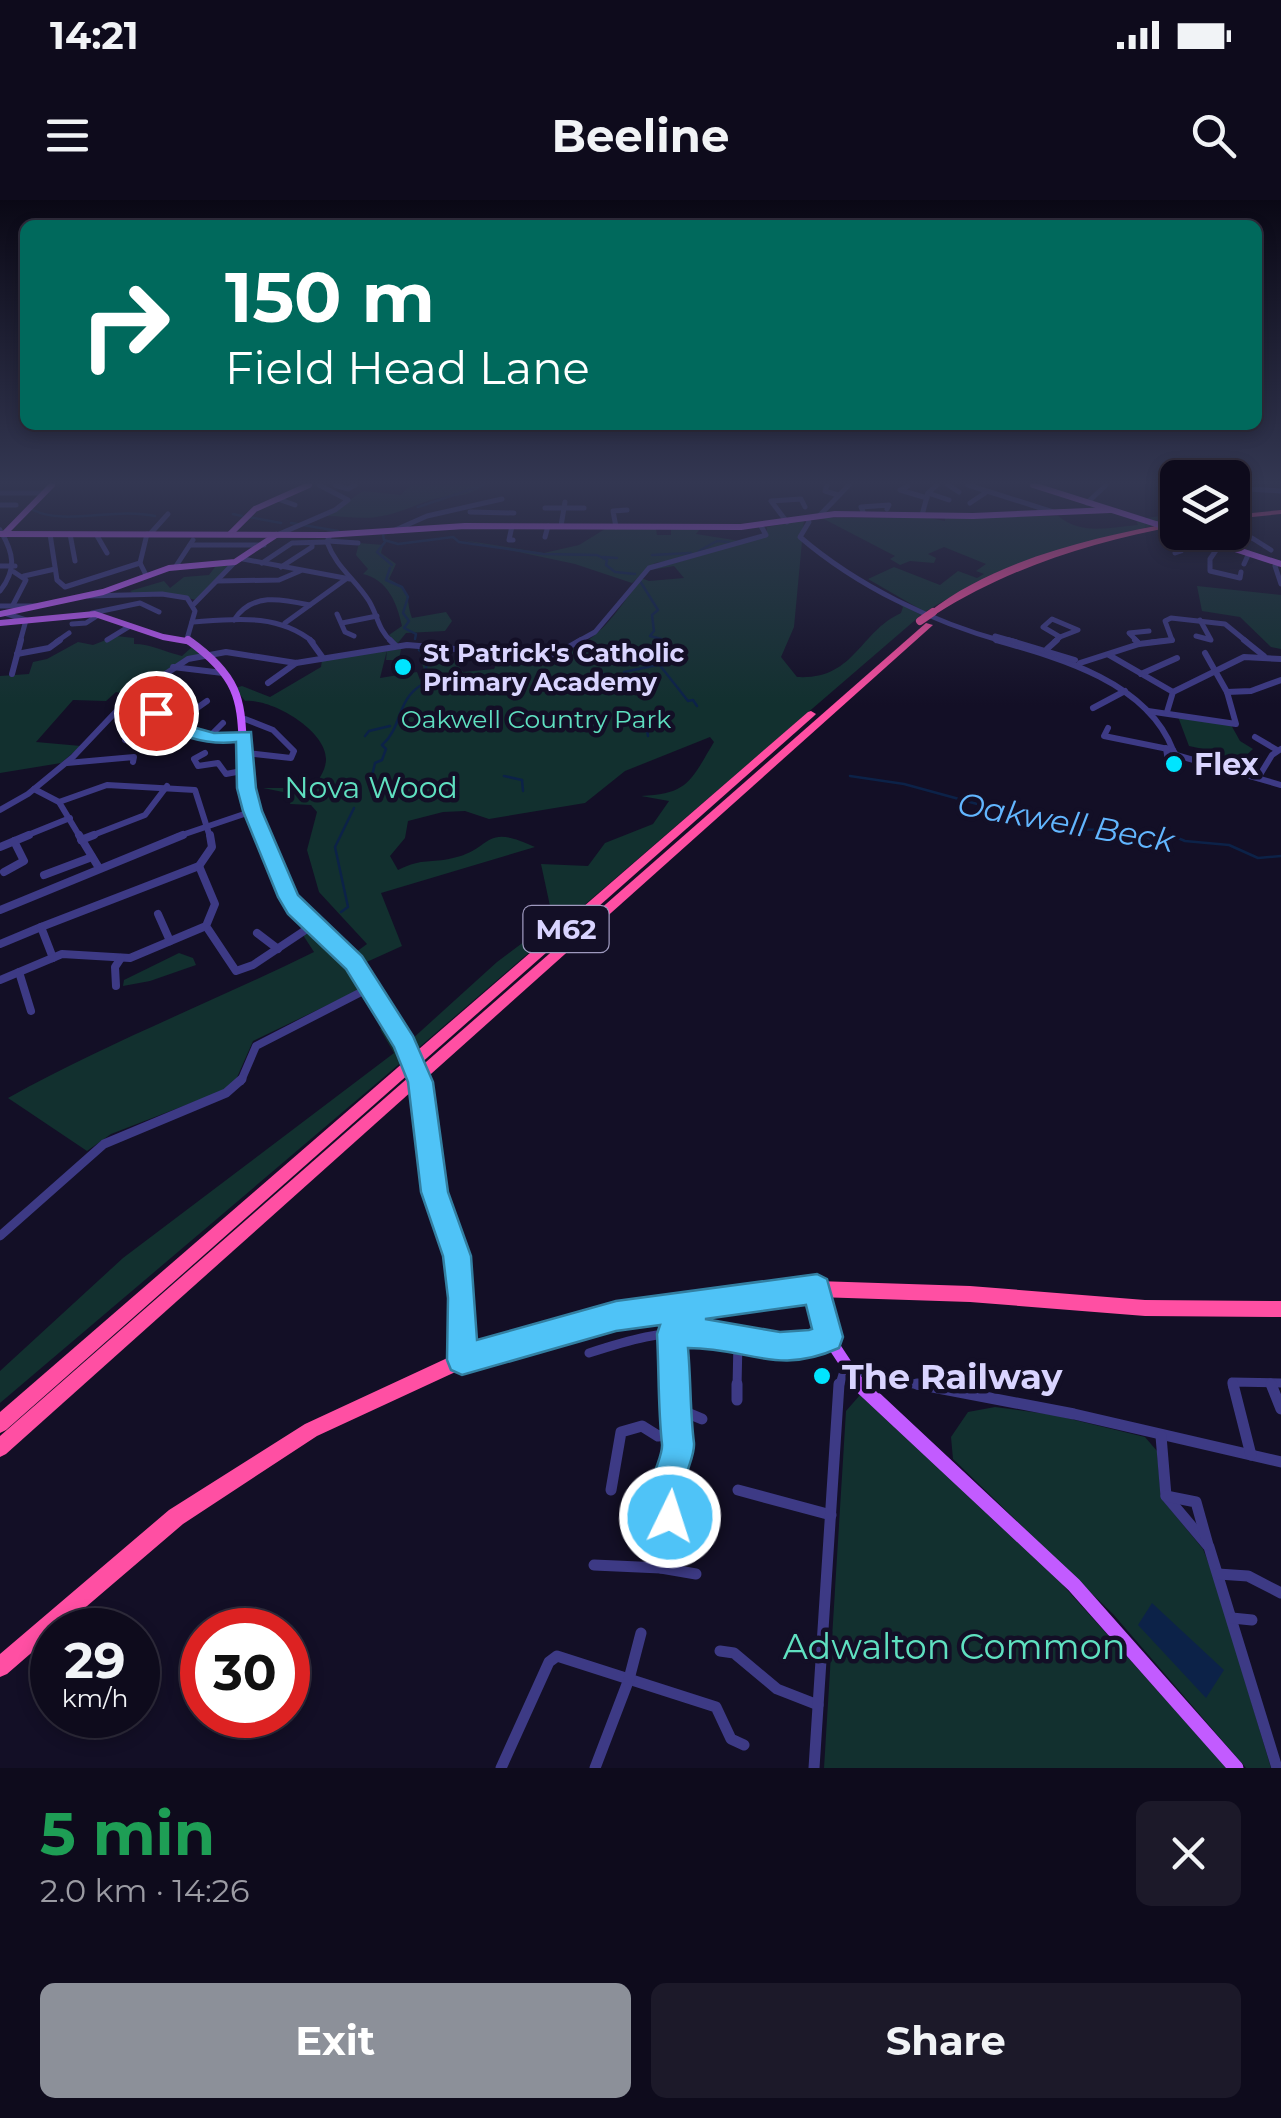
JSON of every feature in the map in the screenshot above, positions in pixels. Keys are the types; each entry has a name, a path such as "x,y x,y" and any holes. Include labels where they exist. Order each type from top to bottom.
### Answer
{"highway":[{"name":"M62","path":"0,1424 924,623 986,588 1054,558"},
{"name":"M62","path":"0,1448 924,623"},
{"path":"0,1667 130,1553 238,1474 311,1430 462,1360 616,1316 817,1289 970,1294 1145,1308 1281,1309"}],"main road":[{"path":"1,611 87,596 176,566 242,558"},
{"path":"0,623 96,614 176,640 187,639 210,654 223,673 245,719 252,811 288,897 351,959 405,1043 424,1100 435,1192 459,1267 462,1360"},
{"path":"817,1289 828,1337 845,1368 1074,1585 1236,1768"}],"street":[{"path":"1,590 14,572 14,558"},
{"path":"54,558 58,580 71,587 140,563"},
{"path":"141,558 146,575"},
{"path":"176,566 181,558"},
{"path":"195,564 198,558"},
{"path":"213,563 216,558"},
{"path":"262,563 269,558"},
{"path":"280,568 295,558"},
{"path":"333,558 377,616 381,632 396,646"},
{"path":"0,810 67,762 128,700 171,667 210,654 241,652 283,664 396,646 491,655 556,655 596,632 649,568 684,558"},
{"path":"827,558 921,612 979,638 1079,664 1139,644 1172,640 1165,622 1171,618 1236,628 1264,656"},
{"path":"1207,558 1210,572 1242,574 1244,558"},
{"path":"187,639 194,604 239,560 348,579"},
{"path":"1280,563 1275,566 1281,584"},
{"path":"0,566 24,576 56,570"},
{"path":"0,577 14,572"},
{"path":"216,581 279,580 300,572"},
{"path":"1,611 15,602 24,576"},
{"path":"284,623 348,579"},
{"path":"123,584 132,596"},
{"path":"87,596 176,595 194,604"},
{"path":"234,620 242,606 254,601 310,605"},
{"path":"15,602 35,606"},
{"path":"72,624 89,622 104,607 116,609 140,603 159,612"},
{"path":"1,611 26,620 12,674"},
{"path":"337,614 345,632 354,636"},
{"path":"342,623 377,616"},
{"path":"1047,649 1078,630 1054,618 1043,626 1060,638"},
{"path":"1196,636 1212,642 1200,620"},
{"path":"192,622 284,623 311,639 323,658"},
{"path":"107,640 130,626"},
{"path":"1139,644 1127,632 1149,631"},
{"path":"17,654 49,648 69,633"},
{"path":"49,636 62,638"},
{"path":"995,636 1047,649 1126,692 1170,733 1170,768"},
{"path":"1109,654 1174,692"},
{"path":"1148,711 1236,724 1228,692 1205,654"},
{"path":"1167,712 1174,692 1244,657 1281,659"},
{"path":"1140,674 1177,658"},
{"path":"268,683 296,663"},
{"path":"171,667 223,673"},
{"path":"1228,692 1246,692 1281,680"},
{"path":"1094,708 1126,692"},
{"path":"131,737 169,700"},
{"path":"174,725 207,701"},
{"path":"154,716 209,737 245,736"},
{"path":"245,719 257,720 294,751 291,758 246,752"},
{"path":"209,737 222,723"},
{"path":"1108,728 1104,736 1170,749 1176,755 1281,785"},
{"path":"172,738 183,730"},
{"path":"1255,737 1279,750 1258,778"},
{"path":"205,753 195,755 198,766 218,764 226,774 247,770"},
{"path":"67,762 135,758"},
{"path":"0,944 198,866 212,847 195,790 106,785 59,802"},
{"path":"81,840 146,815 167,786"},
{"path":"34,789 59,802 99,868"},
{"path":"0,910 208,824 252,811"},
{"path":"0,846 70,818"},
{"path":"4,872 24,860 14,841"},
{"path":"44,875 52,866 92,857"},
{"path":"0,980 76,952 120,958 206,926 216,916 217,906 198,866"},
{"path":"158,914 170,941"},
{"path":"208,930 236,971 313,925"},
{"path":"42,928 53,958"},
{"path":"257,933 278,949"},
{"path":"116,986 115,967 120,958"},
{"path":"20,972 31,1011"},
{"path":"0,1236 104,1144 226,1093 241,1082 256,1046 372,987"},
{"path":"589,1354 631,1339 672,1334 704,1334 780,1347 809,1346 828,1337"},
{"path":"661,1568 670,1517 668,1480 678,1445 674,1434 678,1410 672,1334"},
{"path":"737,1400 738,1340"},
{"path":"814,1768 840,1382 845,1368 958,1394 1074,1414 1281,1462"},
{"path":"1250,1456 1226,1382 1276,1383 1281,1409"},
{"path":"678,1410 702,1419"},
{"path":"610,1490 617,1427 642,1426 658,1436 674,1434"},
{"path":"1161,1436 1166,1496 1208,1547"},
{"path":"738,1490 831,1515"},
{"path":"1166,1496 1196,1502 1277,1768"},
{"path":"594,1565 696,1574"},
{"path":"1218,1574 1248,1576 1281,1593"},
{"path":"1232,1618 1252,1620"},
{"path":"595,1768 629,1679 641,1633"},
{"path":"720,1650 734,1653 778,1689 818,1705"},
{"path":"501,1768 550,1662 557,1656 716,1707 731,1739 744,1744"}],"green space":[{"path":"359,558 388,558 396,564 389,579 406,592 412,618 446,612 452,621 445,631 406,633 397,644 389,635 402,626 397,609 385,587 363,574 368,569"},
{"path":"548,558 684,558 655,563 632,583"},
{"path":"692,558 800,558 794,627 781,657 797,677 832,671 901,613 903,607 870,584 921,615 416,1050 411,1040 497,962 553,920 541,864 588,866 605,843 653,824 669,801 641,796 679,788 700,766 714,742 710,737 625,771 585,803 489,819 465,811 408,821 405,838 390,856 398,870 466,854 496,837 535,847 381,893 402,946 360,965 352,955 367,944 319,892 307,850 317,812 311,805 290,804 293,794 263,788 313,788 325,767 324,748 295,718 269,705 245,701 235,688 242,686 270,697 321,667 322,660 387,651 380,678 417,672 420,680 424,647 448,651 463,672 494,669 497,663 507,665 515,657 559,654 604,627 641,578 684,578 674,566 650,570"},
{"path":"936,558 934,563 910,561 900,565 890,559"},
{"path":"972,558 1038,558 985,580 925,612 868,579 894,567 940,585 958,571 977,578 984,574 976,571 986,564"},
{"path":"218,563 231,563 196,600 162,592 130,591 164,581 170,588 184,577 209,575"},
{"path":"1197,586 1281,595 1281,649 1271,647 1240,617 1202,611"},
{"path":"116,636 134,638 134,644 182,656 192,647 205,654 186,657 132,695 116,692 106,701 73,700 36,742 81,746 61,763 0,773 0,676 29,674 33,662 78,642 93,645"},
{"path":"401,649 399,660 386,660 387,651"},
{"path":"1177,714 1230,723 1240,741 1253,749 1240,761 1254,777 1203,761 1203,749 1189,746"},
{"path":"313,929 348,959 367,986 253,1041 235,1082 222,1091 111,1134 87,1151 8,1098 314,952 303,935"},
{"path":"179,953 193,958 196,965 123,986 124,980"},
{"path":"388,1025 404,1060 0,1403 0,1371 123,1258 394,1053 380,1029"},
{"name":"Adwalton Common","path":"860,1395 1053,1574 1227,1768 824,1768 846,1411"},
{"path":"995,1407 1054,1415 1145,1437 1157,1451 1161,1498 1203,1549 1271,1768 1246,1768 1113,1614 953,1459 951,1437 968,1412"}],"water":[{"path":"1152,1603 1224,1670 1206,1698 1138,1625"}],"waterway":[{"path":"384,558 392,565"},
{"path":"603,558 615,572 635,574"},
{"path":"390,568 386,580 402,587 408,597 403,613 409,621 404,628 416,634 415,639"},
{"name":"Oakwell Beck","path":"640,581 658,610 652,615 654,631 650,636 661,639 664,645 658,663 688,701 693,700 697,706"},
{"path":"372,776 375,763 382,760 386,749 382,745 408,697 423,684 428,657 419,650"},
{"path":"624,672 657,665"},
{"path":"590,688 593,675 604,674"},
{"path":"365,736 369,731 390,726"},
{"path":"649,731 653,726"},
{"path":"647,729 648,736"},
{"path":"504,776 522,780 523,791"},
{"name":"Oakwell Beck","path":"850,776 904,784 1069,829 1134,831 1153,840 1166,833 1185,841 1229,845 1258,858 1281,856"},
{"path":"341,912 348,907 335,847 354,808"}],"place":[{"name":"St Patrick's Catholic Primary Academy","path":"403,667"},
{"name":"Flex","path":"1174,764"},
{"name":"The Railway","path":"822,1376"}],"route":[{"path":"156,713 154,716 183,730 214,739 245,736 246,788 252,811 288,897 354,962 405,1043 420,1082 435,1192 457,1256 462,1360 616,1316 817,1289 828,1337 809,1346 780,1347 704,1334 672,1334 678,1410 674,1434 678,1445 668,1480 670,1517"}],"park label":[{"name":"Oakwell Country Park","path":"536,719"},
{"name":"Nova Wood","path":"371,787"}]}
